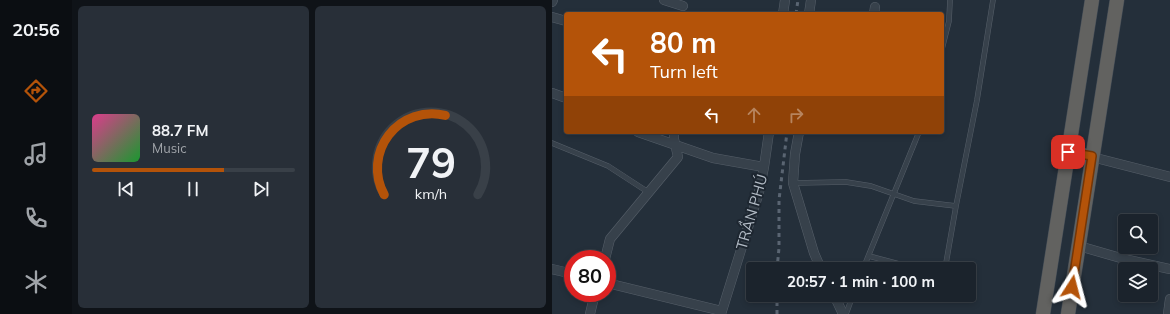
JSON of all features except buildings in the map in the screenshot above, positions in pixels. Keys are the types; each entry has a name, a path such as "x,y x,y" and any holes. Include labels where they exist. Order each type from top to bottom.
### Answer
{"highway":[{"path":"1043,314 1092,0"},
{"path":"1068,314 1117,0"},
{"path":"1068,152 1092,156"}],"street":[{"path":"664,0 683,7"},
{"path":"783,12 785,0"},
{"path":"809,12 811,0"},
{"path":"552,17 564,20"},
{"path":"552,93 564,97"},
{"path":"643,134 713,158 764,167"},
{"path":"607,250 610,239 678,157 674,134"},
{"name":"TRẦN PHÚ","path":"722,313 759,192 769,134"},
{"path":"799,134 794,154 794,183 818,262"},
{"path":"1092,156 1170,177"},
{"path":"1078,246 1170,269"},
{"path":"552,269 564,272"},
{"path":"616,285 722,313"},
{"path":"1168,314 1170,299"},
{"path":"590,314 593,302"},
{"path":"838,302 845,314"}],"lane":[{"path":"944,41 949,21 950,0"},
{"path":"946,262 977,100 992,0"},
{"path":"866,262 918,134"},
{"path":"552,143 608,166 648,192"},
{"path":"794,183 846,182 871,186 893,195 914,201 956,206"},
{"path":"869,256 892,262"},
{"path":"845,314 850,302"}],"railway":[{"path":"796,12 798,0"},
{"path":"778,262 779,200 787,134"},
{"path":"777,302 777,314"}],"route":[{"path":"1068,152 1092,156 1072,287"}]}
